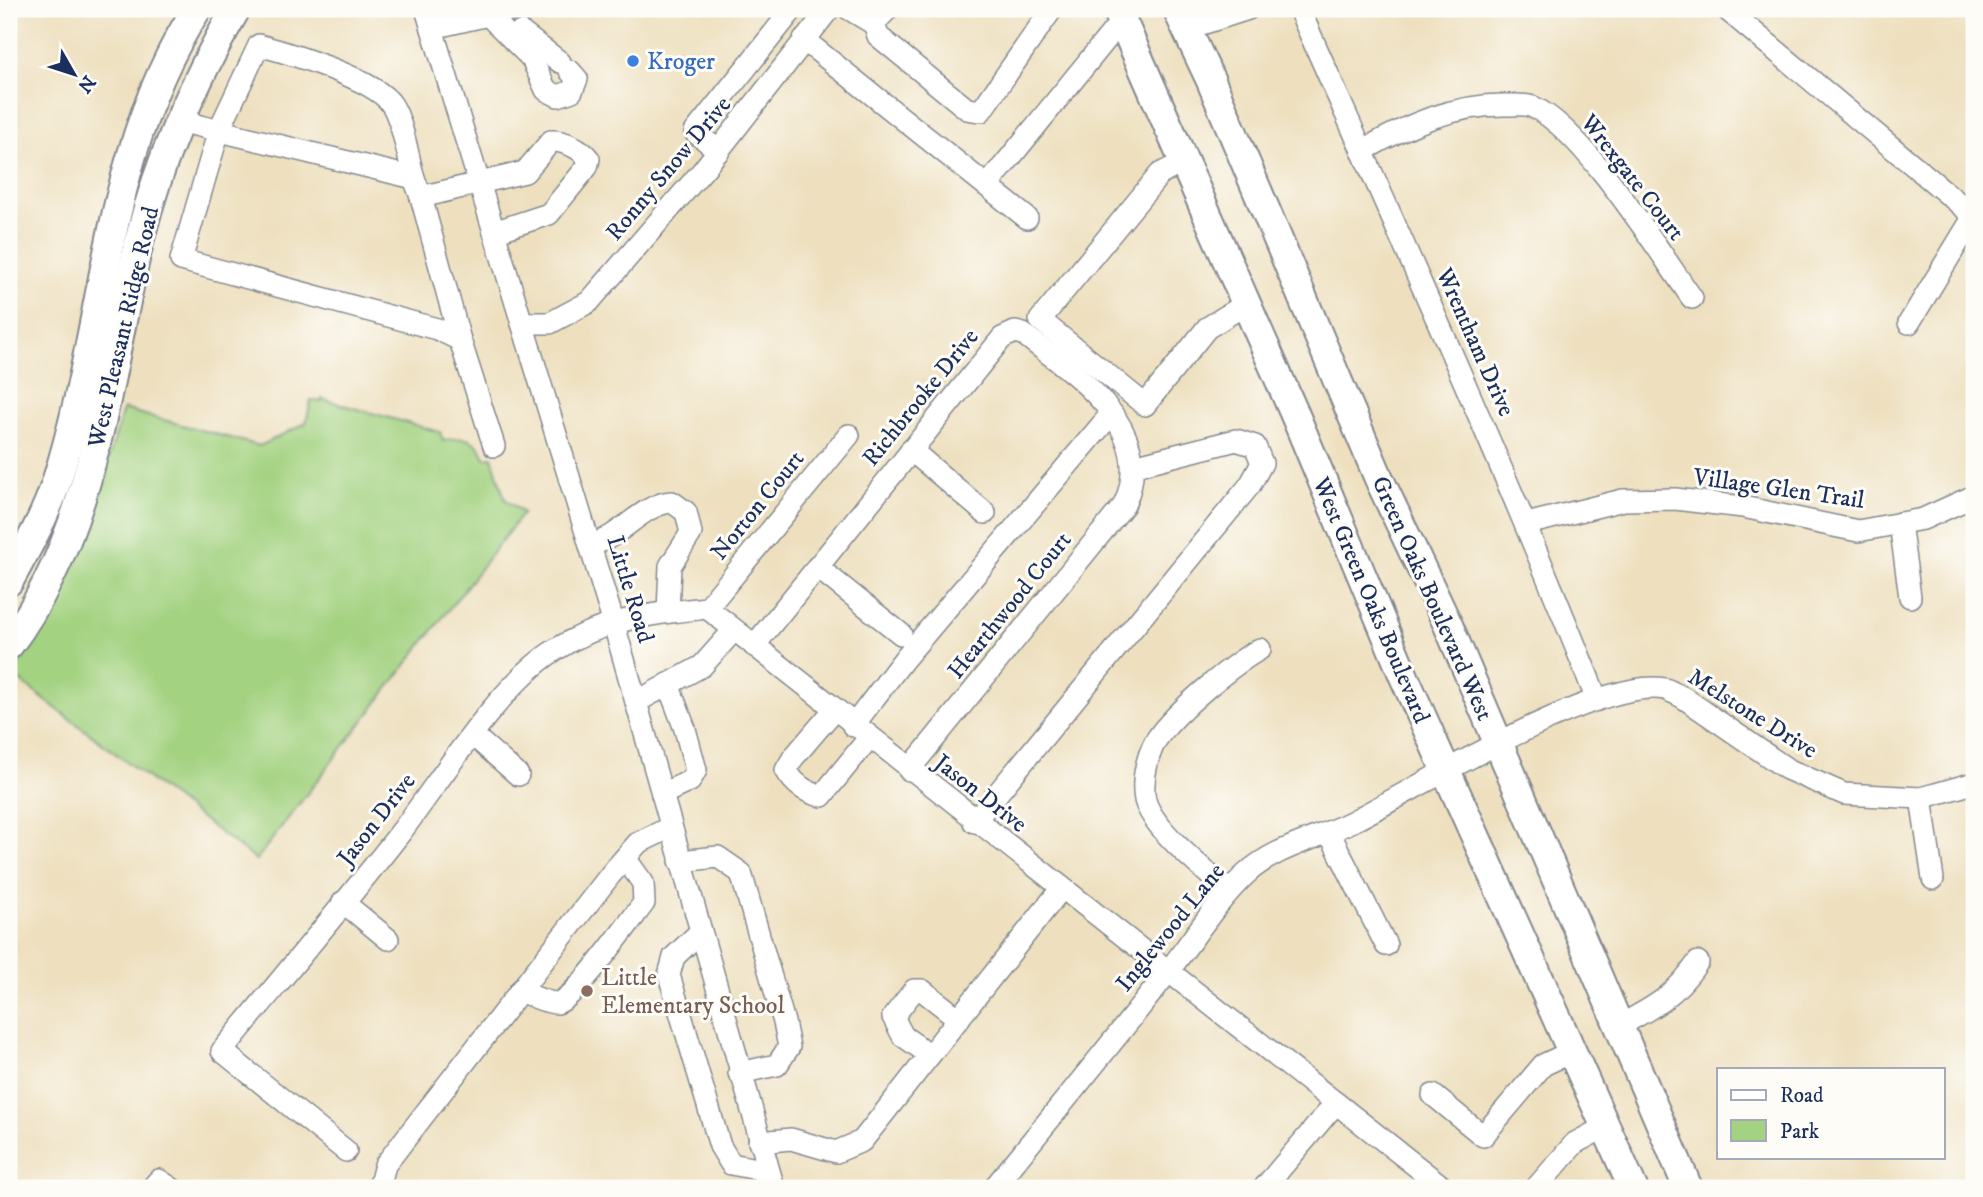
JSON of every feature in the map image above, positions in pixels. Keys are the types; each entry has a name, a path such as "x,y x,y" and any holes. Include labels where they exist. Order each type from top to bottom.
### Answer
{"main road":[{"name":"West Pleasant Ridge Road","path":"9,582 55,487 73,419 118,200 146,108 175,42 197,9"},
{"name":"West Pleasant Ridge Road","path":"9,645 51,574 91,466 99,442 140,237 179,121 207,58 236,9"},
{"name":"West Green Oaks Boulevard","path":"1120,14 1445,770 1633,1188"},
{"name":"Green Oaks Boulevard West","path":"1182,19 1317,328 1375,470 1448,625 1617,1027 1688,1188"},
{"path":"146,108 179,121"}],"street":[{"path":"719,151 695,132 793,9"},
{"name":"Ronny Snow Drive","path":"522,323 550,323 589,302 719,151 829,9"},
{"path":"849,9 881,16 878,36 967,109 981,111 1052,9"},
{"path":"1182,19 1248,9"},
{"name":"Wrentham Drive","path":"1299,9 1527,524 1597,700"},
{"path":"1726,9 1974,216 1909,323"},
{"path":"429,18 497,12 577,79 572,91 561,96 548,92 532,59 497,12"},
{"path":"987,186 1120,14"},
{"name":"Little Road","path":"429,18 614,621 771,1180"},
{"path":"804,40 1027,218"},
{"path":"460,340 437,329 181,260 219,130 259,45 315,61 367,86 392,104 460,340 495,446"},
{"name":"Wrexgate Court","path":"1362,151 1396,131 1434,116 1474,106 1532,106 1564,128 1602,174 1692,298"},
{"path":"179,121 219,130 418,188 525,172 551,141 562,141 589,159 587,167 549,214 494,232"},
{"path":"1184,162 1160,174 1040,320 1145,405 1207,328 1246,304"},
{"name":"Richbrooke Drive","path":"754,646 992,347 1015,331 1063,364 1111,414 1129,440 1134,466"},
{"path":"834,710 786,770 792,779 811,794 822,796 913,649 1111,414"},
{"name":"Norton Court","path":"707,608 849,435"},
{"path":"974,821 1250,485 1262,463 1255,446 1236,440 1134,466"},
{"path":"911,450 985,513"},
{"name":"Hearthwood Court","path":"909,771 1124,505 1132,486 1134,466"},
{"name":"Village Glen Trail","path":"1527,524 1623,500 1675,499 1743,507 1858,531 1923,519 1974,496"},
{"path":"590,545 609,540 660,502 672,502 685,512 691,533 670,566 668,612"},
{"path":"1900,523 1910,597"},
{"path":"817,567 901,634"},
{"name":"Jason Drive","path":"346,1151 222,1051 509,690 538,661 579,636 614,621 707,608 909,771 1444,1188"},
{"path":"636,702 702,666 734,630"},
{"path":"1228,891 1161,827 1146,800 1145,776 1150,752 1161,733 1239,661 1260,649"},
{"path":"662,794 691,780 696,771 685,729 668,684"},
{"name":"Melstone Drive","path":"1445,770 1498,743 1597,700 1628,691 1665,690 1684,698 1787,769 1833,791 1844,794 1921,797 1974,783"},
{"path":"474,736 518,775"},
{"name":"Inglewood Lane","path":"994,1188 1168,972 1228,891 1249,871 1280,851 1329,832 1445,770"},
{"path":"1921,797 1933,879"},
{"path":"379,1188 385,1165 625,858 638,843 671,827"},
{"path":"1329,832 1386,945"},
{"path":"680,861 718,857 741,873 784,1022 789,1047 777,1065 740,1073"},
{"path":"520,991 555,1003 567,1000 609,949 644,903 643,884 625,858"},
{"path":"759,1142 791,1139 836,1152 851,1148 862,1141 1061,889"},
{"name":"Jason Drive","path":"343,902 388,939"},
{"path":"701,932 674,957 669,975 720,1146 731,1164 771,1180"},
{"path":"1617,1027 1679,989 1698,962"},
{"path":"930,1055 895,1027 893,1017 902,1004 914,990 922,990 959,1019"},
{"path":"1433,1095 1483,1136 1543,1065 1571,1052"},
{"path":"1264,1188 1336,1103"},
{"path":"1536,1188 1575,1143 1605,1126"},
{"path":"152,1188 159,1180 171,1188"}],"green space":[{"path":"322,399 440,432 443,441 463,439 474,442 485,458 492,457 505,499 523,513 256,860 12,675 62,579 76,546 102,479 123,409 260,446 306,423 311,400 321,402"}],"place":[{"name":"Kroger","path":"633,61"},
{"name":"Little Elementary School","path":"587,991"}]}
